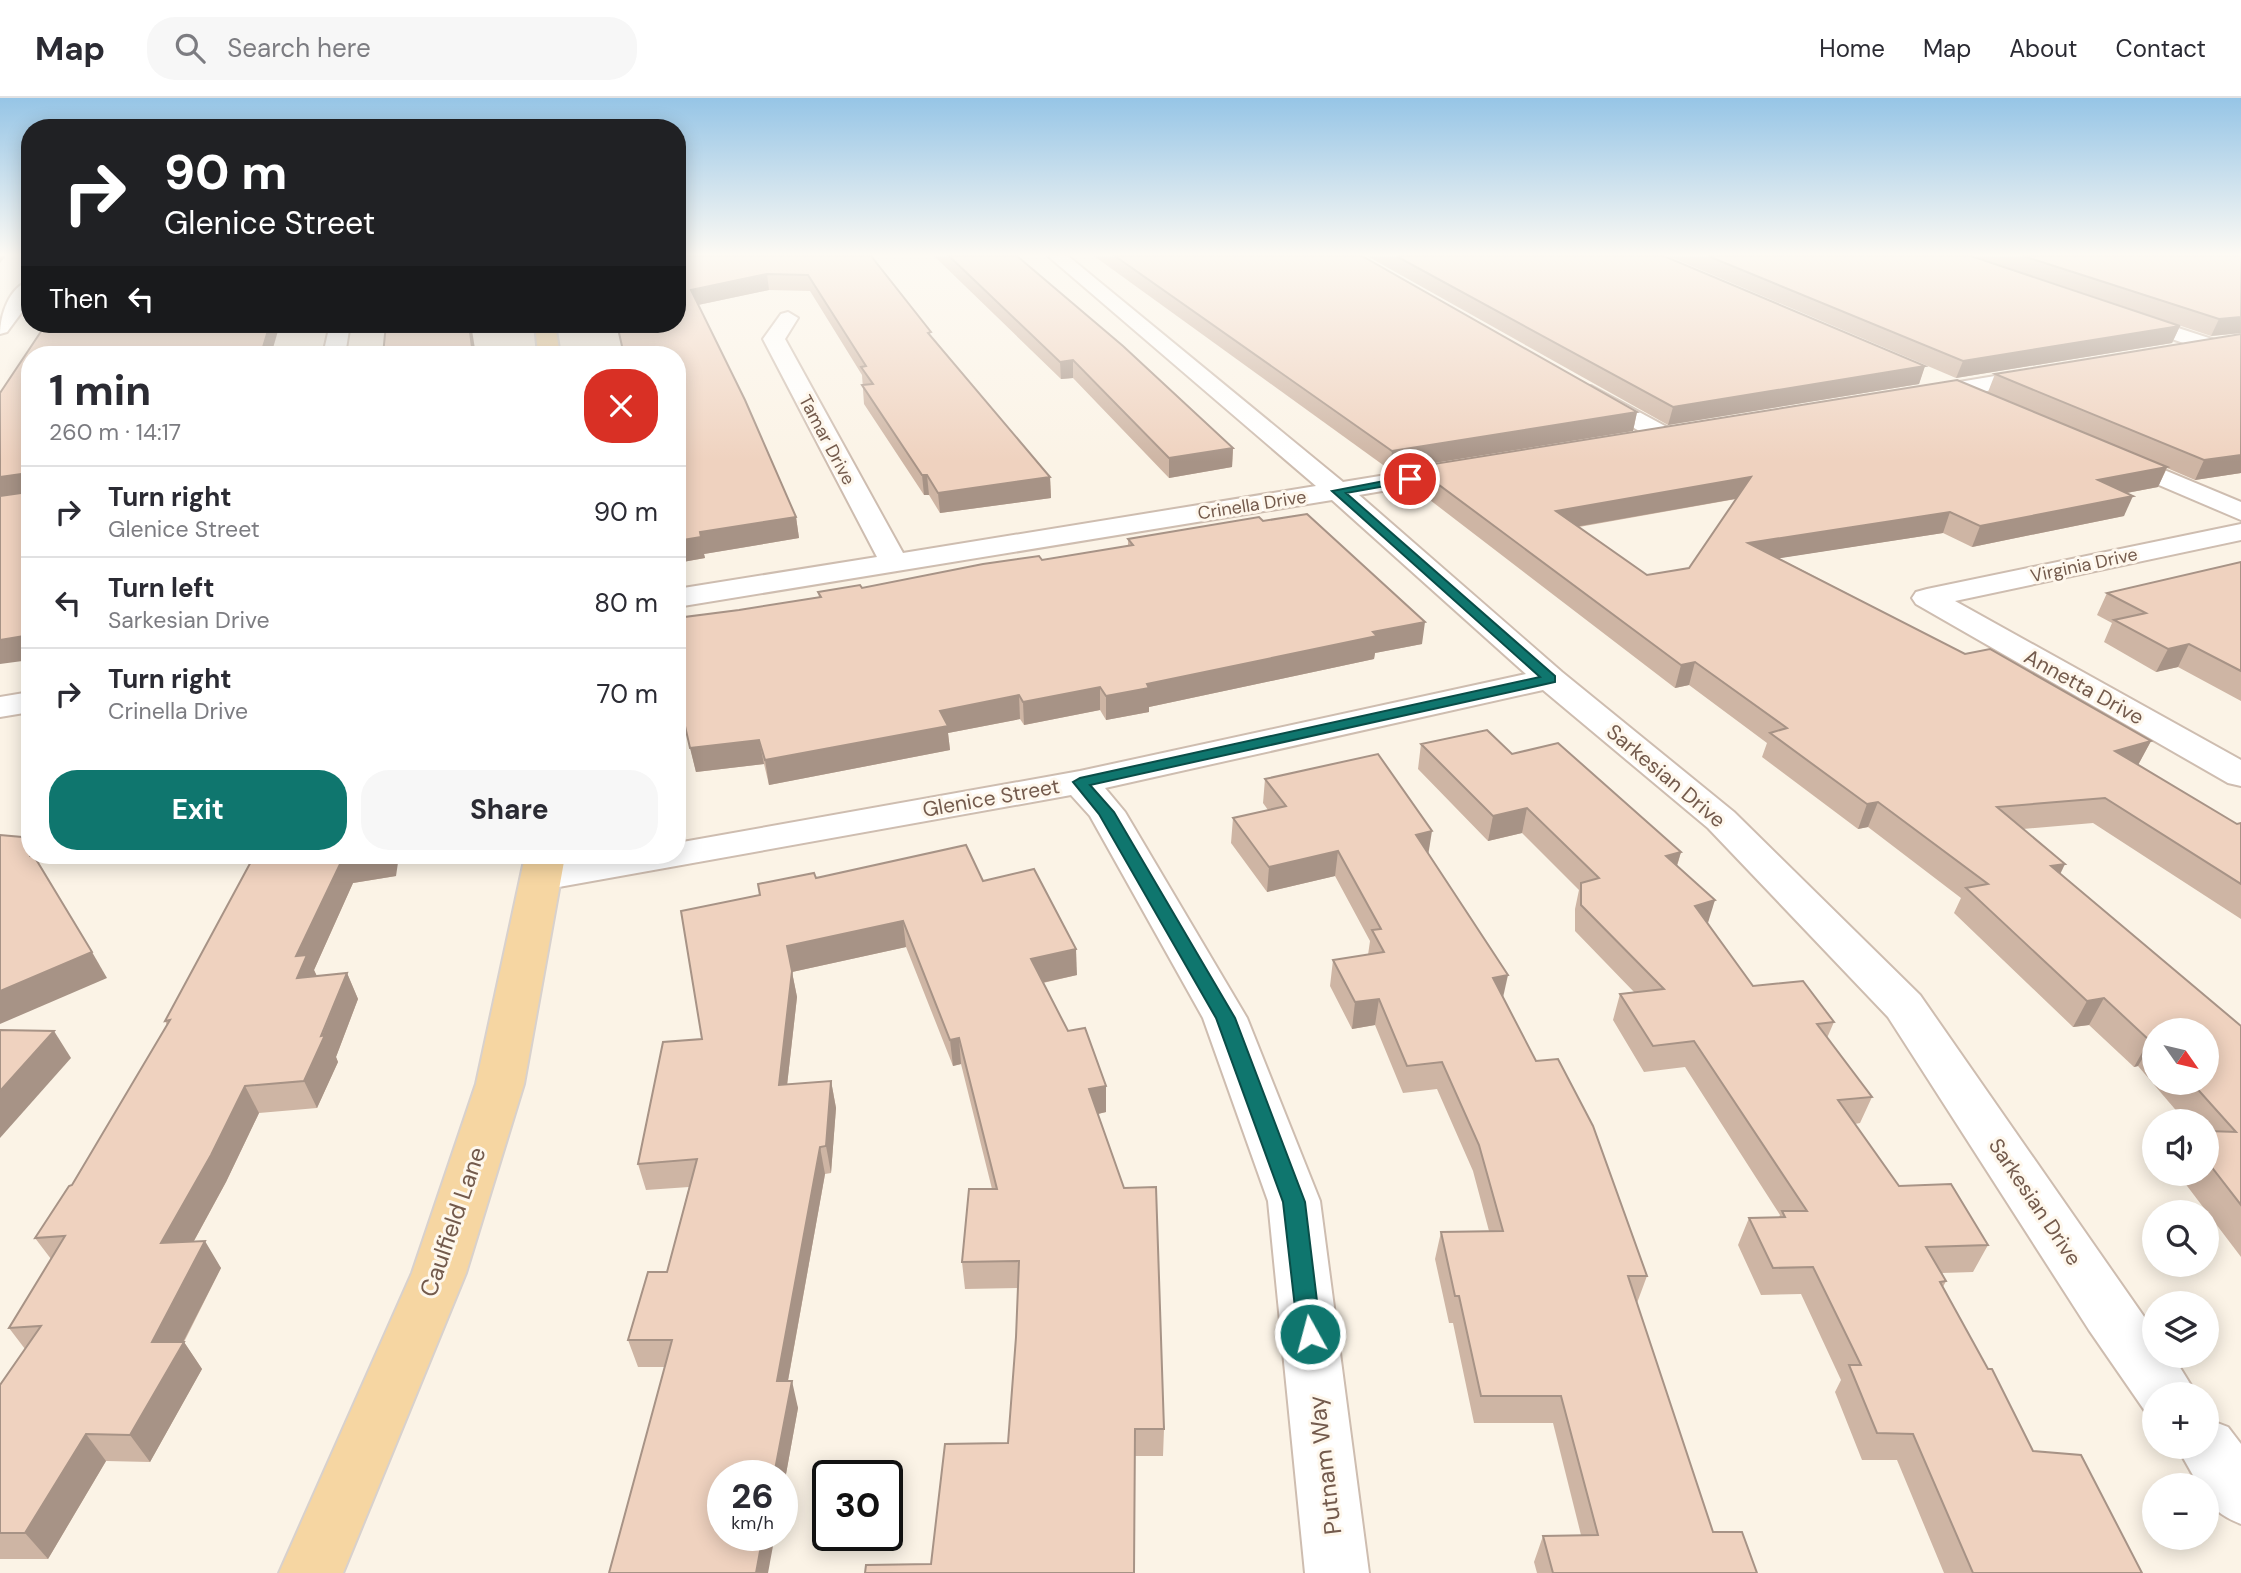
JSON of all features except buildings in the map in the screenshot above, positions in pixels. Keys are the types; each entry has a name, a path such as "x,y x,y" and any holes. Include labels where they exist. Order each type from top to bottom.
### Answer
{"main road":[{"name":"Caulfield Lane","path":"311,1573 439,1273 500,1084 543,867"}],"street":[{"name":"Tamar Drive","path":"783,325 774,339 894,562"},
{"name":"Sarkesian Drive","path":"1138,325 1337,491 1550,679 1721,820 1904,1006 2109,1313 2159,1382"},
{"path":"2153,325 2220,345 2168,353"},
{"path":"1901,398 2058,372"},
{"path":"1926,376 1999,407"},
{"path":"1577,386 1667,437"},
{"path":"1627,443 1695,432"},
{"path":"2088,446 2241,512"},
{"name":"Crinella Drive","path":"686,597 1492,466"},
{"name":"Virginia Drive","path":"1927,598 2241,532"},
{"name":"Annetta Drive","path":"1927,598 2241,775"},
{"name":"Glenice Street","path":"686,853 1080,782 1550,679"},
{"path":"0,707 21,704"},
{"name":"Putnam Way","path":"1080,782 1106,812 1225,1018 1294,1202 1337,1573"},
{"name":"Glenice Street","path":"543,867 576,864"},
{"path":"2216,1459 2241,1494"}],"route":[{"path":"1310,1334 1294,1202 1225,1018 1106,812 1080,782 1550,679 1481,615 1337,491 1410,479"}]}
